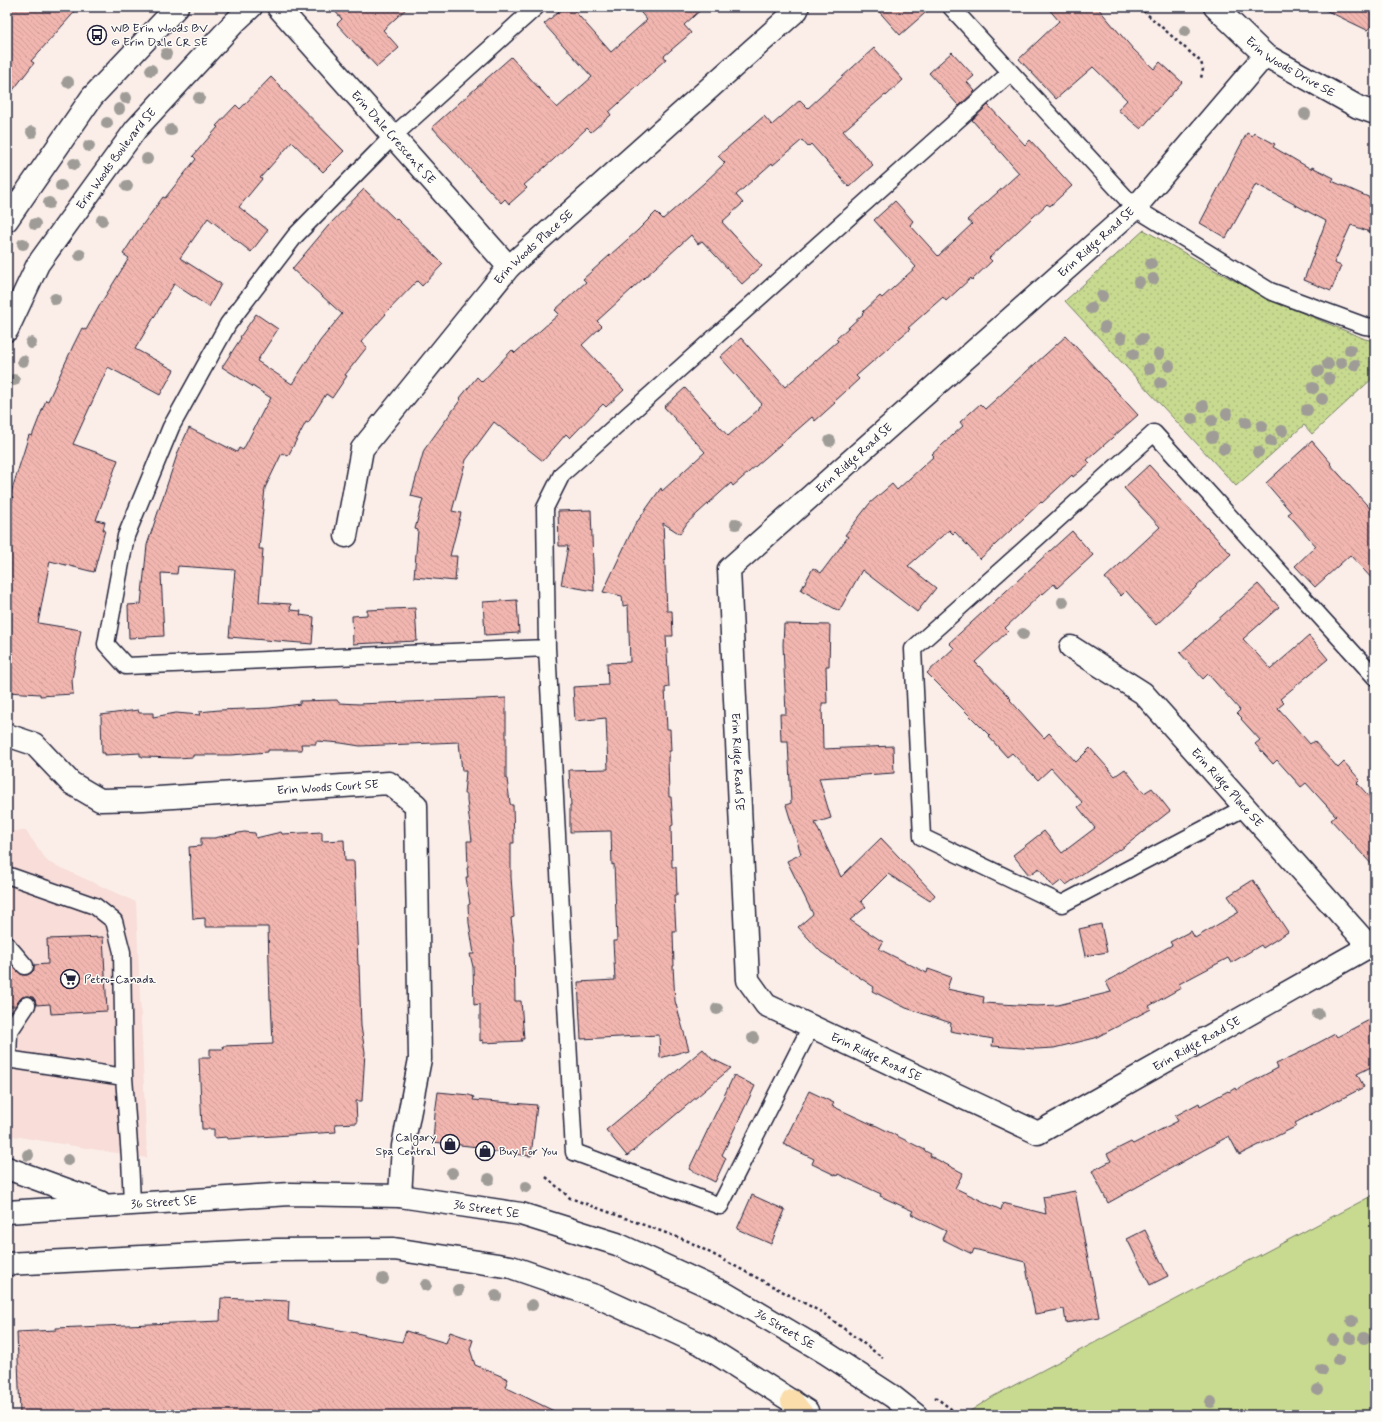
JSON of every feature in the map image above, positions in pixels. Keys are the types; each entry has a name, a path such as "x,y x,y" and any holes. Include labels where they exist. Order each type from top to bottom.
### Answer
{"street":[{"path":"7,220 92,98 177,7"},
{"name":"Erin Woods Boulevard SE","path":"7,330 38,264 136,129 235,22 251,7"},
{"name":"Erin Dale Crescent SE","path":"278,7 508,267"},
{"name":"Erin Woods Drive SE","path":"1215,7 1265,55 1358,107 1375,113"},
{"name":"Erin Woods Place SE","path":"346,536 362,449 508,267 797,10"},
{"name":"Erin Ridge Road SE","path":"1265,55 1135,208 729,569 748,980 766,1006 1038,1133 1372,945"},
{"name":"Erin Ridge Place SE","path":"1070,647 1143,693 1244,808 1372,945"},
{"name":"Erin Woods Court SE","path":"7,735 34,744 72,783 100,800 143,799 389,783 416,805 420,1059 403,1146 400,1196"},
{"path":"7,1168 106,1205"},
{"name":"36 Street SE","path":"7,1212 290,1194 400,1196 521,1214 617,1244 726,1294 826,1353 892,1396 916,1415"},
{"path":"7,1264 277,1250 394,1249 511,1267 598,1296 703,1345 798,1408 812,1415"}],"lane":[{"path":"536,7 392,137 295,236 228,324 171,427 126,536 106,644 126,666 547,648"},
{"path":"951,7 1135,208 1270,291 1365,326 1375,327"},
{"path":"811,1026 720,1206 574,1152 547,648 545,508 562,474 1010,73"},
{"path":"1244,808 1062,904 922,837 913,649 1154,433 1375,677"},
{"path":"7,875 95,906 114,921 122,952 124,1077 132,1203"},
{"path":"7,945 25,966"},
{"path":"27,1005 8,1031 8,1059 124,1077"}],"path":[{"path":"1139,7 1200,62 1203,69 1201,78"}],"shaded area":[{"path":"7,831 26,831 48,862 136,902 147,1158 7,1135"}],"green space":[{"path":"1144,230 1218,272 1274,301 1365,339 1375,341 1375,376 1312,434 1304,425 1236,486 1065,301"},
{"path":"1375,1194 1375,1415 964,1415 992,1397"}],"building":[{"path":"14,7 79,7 31,61 34,63 7,98 7,15"},
{"path":"331,7 408,7 383,30 399,48 377,67 337,24 342,19"},
{"path":"564,7 571,7 611,52 647,20 636,7 704,7 684,25 691,33 664,56 666,59 655,69 656,70 609,112 611,115 591,132 587,128 524,185 527,188 509,204 505,199 501,203 432,127 511,57 557,108 592,77 544,24"},
{"path":"875,7 932,7 900,35"},
{"path":"1047,7 1097,7 1133,49 1154,69 1160,62 1182,82 1141,129 1118,110 1127,100 1093,67 1056,99 1019,59 1059,21"},
{"path":"1319,7 1375,7 1375,23 1367,30"},
{"path":"874,48 903,80 843,131 873,165 849,187 811,144 808,147 802,140 773,165 772,163 736,195 743,203 722,222 762,266 742,284 702,241 698,244 691,235 597,321 602,326 582,345 624,390 606,407 603,404 570,438 566,434 543,461 494,422 466,460 452,511 461,513 450,556 457,556 455,581 414,577 418,530 415,529 423,499 411,496 424,450 461,399 460,398 477,377 482,382 512,350 515,353 559,314 555,310 586,282 583,279 656,212 663,219 704,183 725,163 718,156 764,116 772,125 800,100 808,108"},
{"path":"952,52 974,76 967,82 975,91 959,106 929,73"},
{"path":"271,77 344,151 323,172 292,142 260,178 262,179 239,207 268,230 251,252 208,218 180,258 221,284 209,307 174,284 135,349 174,370 160,395 108,367 73,444 118,460 96,520 105,522 103,530 105,530 94,572 50,561 38,623 81,630 72,679 73,694 40,696 40,694 7,692 7,521 13,497 10,496 29,435 32,436 46,400 48,401 82,328 86,330 129,258 123,254 138,231 163,197 165,198 196,159 193,156 218,127 216,126 236,105 240,109"},
{"path":"988,105 1025,145 1030,140 1072,186 1050,206 1047,204 989,258 992,261 972,280 971,278 946,301 943,297 908,328 910,329 856,376 859,379 815,421 812,417 733,486 731,483 687,523 680,534 663,523 667,611 672,611 673,636 666,636 669,687 665,688 667,729 670,729 671,751 669,751 668,757 669,797 671,797 673,825 671,826 672,867 676,867 677,895 674,895 676,932 673,932 673,966 675,1001 689,1050 660,1058 659,1035 581,1039 578,982 615,980 613,941 617,941 611,831 570,832 571,805 569,770 608,769 606,718 575,721 573,687 608,685 607,663 630,662 628,605 623,606 622,596 603,592 636,522 661,488 662,491 705,452 664,407 685,388 728,436 759,409 758,407 762,404 720,357 741,338 785,387 838,341 836,339 863,314 862,313 880,296 882,298 916,267 874,220 895,201 913,221 910,225 938,256 972,224 967,220 1019,173 972,120"},
{"path":"1247,133 1252,136 1254,133 1275,144 1273,147 1311,169 1312,167 1334,178 1332,181 1375,200 1375,234 1351,225 1334,263 1341,266 1331,291 1304,280 1326,221 1256,184 1226,238 1200,223"},
{"path":"364,189 443,264 422,286 417,281 385,314 361,342 367,347 345,375 347,376 332,398 326,394 308,423 306,422 288,456 282,453 265,488 259,549 263,549 259,602 291,604 290,610 301,611 300,615 314,617 312,644 229,637 235,570 178,566 177,574 161,573 164,636 129,638 128,605 141,604 147,545 178,452 189,428 237,452 239,448 243,450 271,398 222,367 256,314 278,329 257,361 292,384 320,341 342,314 292,269 329,225"},
{"path":"1066,336 1138,415 1087,460 1090,463 1073,477 1072,475 1042,503 1041,502 980,559 955,532 953,534 949,530 908,566 936,588 917,612 862,570 839,611 801,590 813,568 821,573 848,537 845,535 870,503 892,484 897,490 934,456 932,454 963,426 960,422 980,404 985,409"},
{"path":"1312,441 1331,463 1330,464 1375,514 1375,582 1350,555 1315,587 1295,566 1316,546 1288,514 1291,512 1266,483"},
{"path":"1149,465 1231,554 1156,625 1126,591 1121,596 1105,578 1160,527 1124,488"},
{"path":"591,510 594,591 561,585 568,546 559,546 558,511"},
{"path":"1072,531 1093,555 1057,588 1054,584 1043,594 1042,593 1005,628 1008,631 975,662 1011,699 1010,700 1044,738 1049,733 1076,762 1090,748 1115,776 1125,769 1144,793 1152,788 1170,811 1120,850 1119,849 1066,885 1062,880 1053,887 1039,868 1029,875 1013,855 1044,831 1062,853 1095,828 1078,807 1083,803 1051,768 1038,780 1012,753 1007,757 989,737 990,736 927,673 954,648 949,643"},
{"path":"1258,584 1279,607 1243,639 1271,669 1309,636 1328,659 1280,699 1284,703 1278,708 1310,744 1314,741 1338,768 1344,762 1360,780 1357,783 1375,803 1375,868 1331,820 1336,816 1306,783 1301,787 1277,760 1273,764 1255,744 1260,740 1237,713 1240,710 1208,674 1203,679 1180,653"},
{"path":"517,600 519,633 485,635 483,602"},
{"path":"415,608 417,641 353,644 352,616 367,615 367,610"},
{"path":"784,624 830,625 829,666 826,666 827,703 822,703 823,749 893,746 894,773 819,778 831,818 815,823 841,877 881,838 935,895 930,901 888,874 861,901 866,907 850,920 883,942 879,949 927,973 928,969 951,977 947,989 984,997 983,1003 1036,1006 1058,1005 1111,992 1106,982 1172,945 1170,942 1191,931 1195,938 1239,912 1228,896 1253,880 1288,932 1263,948 1261,945 1231,963 1228,958 1179,984 1181,988 1149,1006 1151,1009 1095,1038 1054,1048 1036,1049 992,1046 993,1039 950,1031 951,1023 906,1008 872,991 874,987 821,952 798,927 813,914 787,861 801,854 786,805 791,803 788,741 781,741 780,714 786,714 783,645"},
{"path":"506,698 506,779 510,803 513,805 514,843 511,843 511,877 514,917 511,918 514,943 515,1001 521,1001 524,1039 521,1039 522,1041 483,1043 483,1040 480,1041 480,1004 474,1005 473,967 470,954 474,954 469,923 468,905 470,904 466,877 468,877 467,841 472,841 467,794 464,794 466,771 462,771 459,742 360,746 316,741 316,744 301,744 302,750 268,750 268,752 231,755 193,755 193,757 177,758 142,757 140,756 140,753 105,755 105,753 102,753 101,715 138,710 139,713 153,713 153,717 176,713 200,715 199,712 270,708 300,704 300,701 337,700 339,703 359,704"},
{"path":"244,832 255,833 256,838 281,832 282,834 322,832 322,841 344,840 345,861 354,861 361,1026 365,1052 362,1101 356,1101 357,1123 335,1124 336,1132 228,1139 227,1137 214,1138 214,1129 202,1129 199,1058 210,1058 210,1049 224,1049 223,1046 273,1044 268,927 205,927 205,918 193,919 189,847 201,846 201,838 214,838"},
{"path":"1101,924 1107,952 1085,956 1079,929"},
{"name":"Petro-Canada","path":"103,937 107,1011 51,1014 50,1004 36,1005 33,997 27,996 22,997 15,1006 7,1006 7,966 13,966 22,975 27,975 34,970 34,965 48,964 47,939"},
{"path":"1375,1017 1375,1065 1357,1074 1364,1087 1295,1123 1297,1126 1239,1155 1229,1136 1108,1203 1092,1171 1111,1161 1107,1154 1131,1142 1133,1144 1178,1121 1175,1116 1199,1103 1200,1106 1228,1091 1229,1092 1235,1088 1236,1090 1278,1068 1276,1064 1335,1034 1337,1037"},
{"path":"703,1049 712,1059 731,1068 627,1156 606,1130"},
{"path":"734,1075 755,1086 722,1155 726,1158 715,1182 689,1169"},
{"path":"809,1091 834,1103 832,1106 925,1150 931,1154 930,1156 963,1173 955,1188 1001,1210 1003,1203 1046,1214 1043,1197 1075,1191 1099,1317 1066,1323 1064,1309 1035,1314 1025,1262 974,1249 972,1254 942,1239 946,1231 911,1214 913,1211 880,1196 881,1194 812,1164 814,1159 783,1144"},
{"path":"438,1092 469,1095 474,1097 473,1100 537,1105 531,1156 478,1150 478,1147 433,1142"},
{"path":"752,1195 785,1210 771,1244 737,1229"},
{"path":"1145,1230 1168,1276 1150,1285 1127,1239"},
{"path":"221,1298 289,1301 288,1321 402,1342 406,1331 446,1343 450,1332 473,1340 470,1349 475,1365 508,1379 505,1387 562,1415 20,1415 17,1332 56,1330 56,1328 220,1321"}],"place":[{"name":"WB Erin Woods BV @ Erin Dale CR SE","path":"97,35"},
{"name":"Petro-Canada","path":"70,979"},
{"name":"Calgary Spa Central","path":"450,1144"},
{"name":"Buy For You","path":"485,1151"}]}
